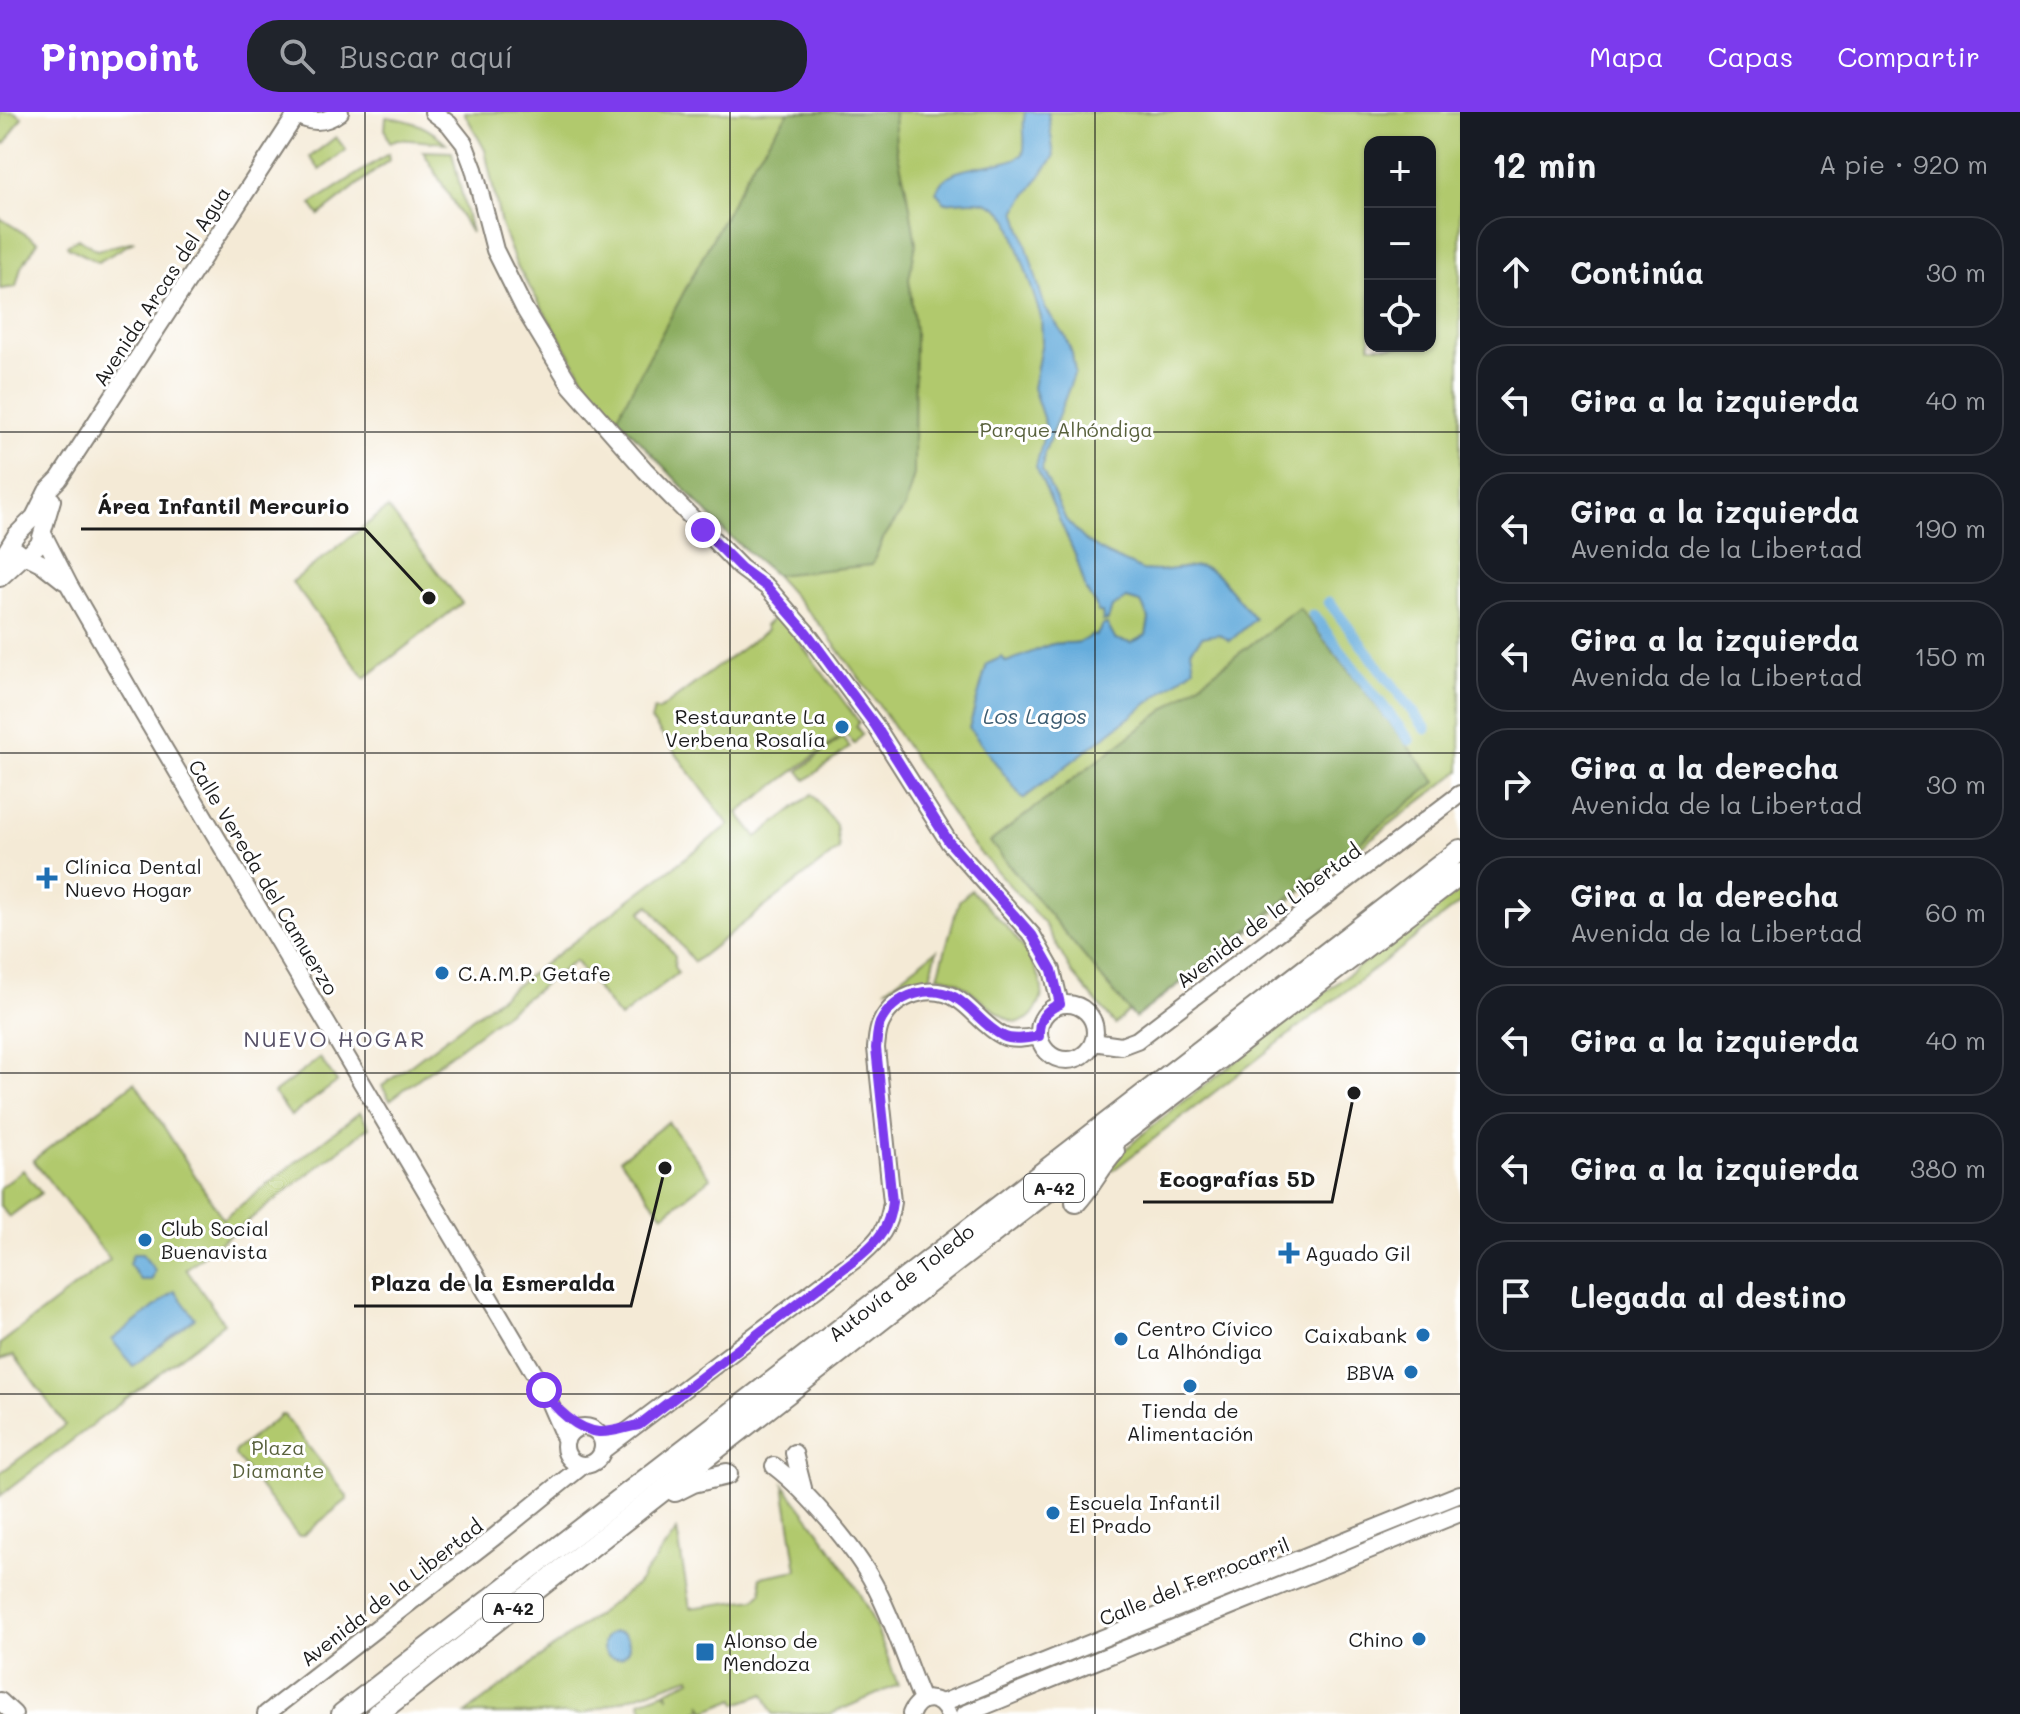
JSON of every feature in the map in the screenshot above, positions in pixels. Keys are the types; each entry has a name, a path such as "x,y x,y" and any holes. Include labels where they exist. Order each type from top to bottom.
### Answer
{"highway":[{"name":"Autovía de Toledo","path":"342,1714 1460,850"},
{"name":"Autovía de Toledo","path":"377,1714 954,1263 1460,874"},
{"path":"1086,1119 1133,1100"},
{"path":"1076,1202 1093,1184 1104,1161 1145,1118"},
{"path":"966,1232 1004,1189"},
{"path":"954,1263 980,1253 1012,1232"},
{"path":"649,1503 693,1482 727,1474"},
{"path":"325,1714 366,1694"}],"street":[{"path":"295,114 317,122 328,120 340,112"},
{"path":"433,112 449,124 464,143 495,250 525,310 571,386 645,470 741,568 767,587 806,632 875,725 949,842 1032,935 1052,970 1060,1004"},
{"name":"Avenida Arcas del Agua","path":"38,529 59,479 295,114"},
{"path":"0,561 23,527 38,529 39,544 0,578"},
{"name":"Calle Vereda del Camuerzo","path":"38,529 547,1396 566,1448"},
{"path":"13,542 13,547 25,556"},
{"name":"Calle Vereda del Camuerzo","path":"25,556 53,571 69,585"},
{"name":"Avenida de la Libertad","path":"1093,1042 1121,1046 1137,1040 1460,794"},
{"path":"639,1425 573,1431 566,1448 575,1463 582,1466 596,1462 603,1450 639,1425 861,1255 881,1237 890,1220 892,1202 876,1048 881,1022 891,1008 906,997 923,992 940,992 959,999 991,1029 1006,1038 1039,1036"},
{"path":"1060,1004 1073,1004 1088,1013 1095,1030 1088,1051 1079,1057 1061,1059 1047,1051 1039,1036 1042,1018 1060,1004"},
{"name":"Calle Vereda del Camuerzo","path":"547,1396 589,1430"},
{"path":"589,1430 603,1443 603,1450"},
{"name":"Avenida de la Libertad","path":"539,1501 561,1472 566,1448"},
{"path":"794,1453 806,1493"},
{"name":"Avenida de la Libertad","path":"266,1714 582,1466"},
{"path":"774,1466 806,1493 875,1585 922,1700"},
{"name":"Calle del Ferrocarril","path":"945,1708 1460,1494"},
{"name":"Calle del Ferrocarril","path":"965,1714 1460,1513"},
{"path":"911,1714 922,1700 930,1698 945,1708"},
{"path":"0,1703 5,1714"},
{"path":"0,1703 14,1714"}],"green space":[{"path":"0,112 14,112 22,117 5,144 0,140"},
{"name":"Parque Alhóndiga","path":"464,112 1460,112 1460,771 1135,1018 1129,1011 1115,1024 1072,973 1044,923 970,842 878,704 821,626 775,575 726,533 586,382 516,264 501,225 485,150"},
{"path":"789,112 894,112 896,146 916,244 909,279 915,331 914,474 905,507 883,539 872,565 775,575 726,533 617,417 754,161"},
{"path":"386,117 419,125 446,143 397,139 390,143 385,130"},
{"path":"336,137 346,150 320,170 310,157"},
{"path":"423,151 452,152 471,233"},
{"path":"388,154 389,160 319,215 311,204"},
{"path":"0,218 38,242 21,267 16,287 0,289"},
{"path":"78,238 97,250 135,241 98,262 68,247"},
{"path":"388,508 462,603 365,678 292,582"},
{"path":"1299,608 1436,782 1135,1018 990,842"},
{"path":"778,613 859,722 856,726 862,734 854,744 845,733 738,813 757,837 812,794 836,825 839,849 694,962 649,905 641,912 675,956 674,967 678,973 620,1018 575,961 390,1100 382,1086 729,825 651,720 654,709 658,711 767,630 765,626"},
{"path":"842,737 850,747 806,780 799,771"},
{"path":"1460,888 1460,903 1112,1171 1109,1166 1112,1161 1151,1127"},
{"path":"971,890 1018,941 1039,977 1041,999 1035,1011 1025,1020 1014,1022 1003,1017 966,987 938,976 959,901"},
{"path":"937,950 930,978 887,988"},
{"path":"320,1058 337,1082 291,1116 274,1093"},
{"name":"Club Social Buenavista","path":"135,1082 223,1219 360,1112 369,1127 186,1269 224,1323 0,1496 0,1473 65,1425 14,1355 0,1359 0,1344 110,1260 33,1160"},
{"path":"668,1122 711,1178 663,1215 620,1159"},
{"path":"23,1170 41,1193 9,1217 0,1206 0,1188"},
{"name":"Plaza Diamante","path":"281,1415 347,1496 347,1500 302,1536 298,1536 235,1455 235,1451"},
{"path":"784,1485 850,1577 876,1628 898,1685 831,1714 773,1714 764,1694 737,1704 735,1699 705,1711 701,1703 703,1709 691,1714 645,1714 640,1701 665,1692 669,1698 666,1691 691,1680 690,1677 583,1714 465,1714 636,1585 677,1531 690,1608 755,1599 762,1592 760,1577 797,1570"}],"water":[{"name":"Los Lagos","path":"1025,112 1048,112 1054,157 1016,210 1045,308 1065,336 1075,372 1044,454 1042,470 1066,520 1086,541 1142,570 1206,568 1219,576 1255,619 1230,641 1219,634 1202,637 1191,650 1194,668 1023,799 969,728 987,664 1002,657 1006,662 1055,643 1080,642 1096,636 1107,624 1115,639 1131,643 1146,635 1149,619 1141,603 1127,599 1112,607 1108,620 1103,621 1102,612 1098,612 1086,590 1076,557 1036,467 1046,427 1033,388 1042,341 1041,317 1009,220 1003,212 988,203 945,203 936,192 942,182 962,170 1001,163 1023,154"},
{"path":"133,1254 142,1254 155,1270 152,1280 141,1280 129,1264"},
{"path":"175,1291 195,1318 133,1366 112,1340"},
{"path":"616,1632 625,1636 629,1645 625,1654 616,1658 607,1654 603,1645 607,1636"}],"waterway":[{"path":"1329,602 1426,729"},
{"path":"1313,615 1409,740"}],"place":[{"name":"Área Infantil Mercurio","path":"429,598"},
{"name":"Restaurante La Verbena Rosalía","path":"842,727"},
{"name":"Clínica Dental Nuevo Hogar","path":"47,878"},
{"name":"C.A.M.P. Getafe","path":"442,973"},
{"name":"Ecografías 5D","path":"1354,1093"},
{"name":"Plaza de la Esmeralda","path":"665,1168"},
{"name":"Club Social Buenavista","path":"145,1240"},
{"name":"Aguado Gil","path":"1289,1253"},
{"name":"Caixabank","path":"1423,1335"},
{"name":"Centro Cívico La Alhóndiga","path":"1121,1339"},
{"name":"BBVA","path":"1411,1372"},
{"name":"Tienda de Alimentación","path":"1190,1386"},
{"name":"Escuela Infantil El Prado","path":"1053,1513"},
{"name":"Chino","path":"1419,1639"},
{"name":"Alonso de Mendoza","path":"705,1652"}],"district":[{"name":"NUEVO HOGAR","path":"335,1038"}],"route":[{"path":"544,1390 563,1413 581,1428 597,1432 639,1425 881,1237 890,1220 892,1202 876,1048 881,1022 891,1008 906,997 923,992 940,992 959,999 991,1029 1006,1038 1024,1038 1039,1036 1042,1018 1060,1004 1052,970 1032,935 949,842 875,725 806,632 767,587 741,568 703,530"}]}
